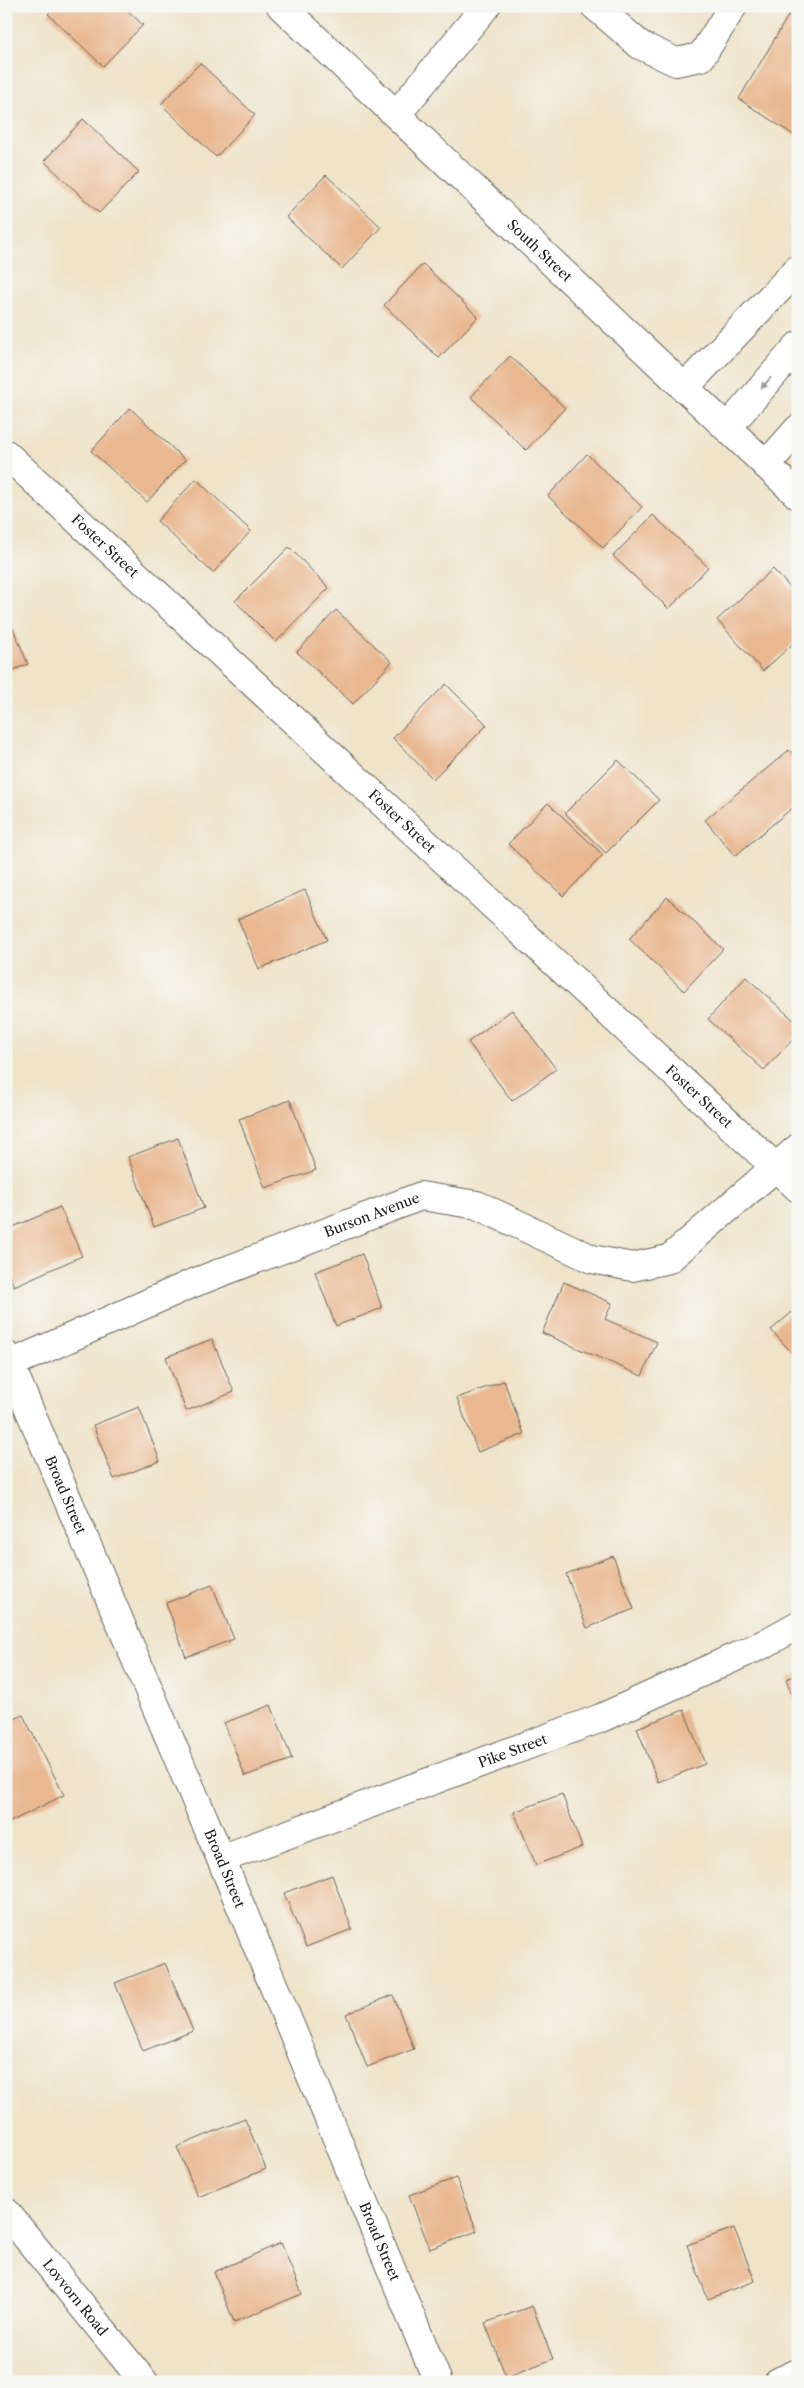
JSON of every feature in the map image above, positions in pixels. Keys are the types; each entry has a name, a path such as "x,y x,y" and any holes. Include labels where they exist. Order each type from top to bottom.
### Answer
{"street":[{"name":"South Street","path":"281,6 798,495"},
{"path":"397,114 486,6"},
{"path":"595,6 625,16 640,45 676,62 701,57 733,6"},
{"path":"684,388 798,269"},
{"path":"727,428 798,346"},
{"path":"766,465 798,429"},
{"name":"Foster Street","path":"6,454 798,1188"},
{"name":"Burson Avenue","path":"8,1362 191,1284 421,1196 477,1205 592,1260 632,1267 669,1259 798,1148"},
{"name":"Broad Street","path":"8,1362 221,1859 438,2382"},
{"name":"Pike Street","path":"221,1859 601,1718 764,1644 798,1625"},
{"name":"Lovvorn Road","path":"11,2228 141,2380"},
{"path":"778,2382 798,2374"}],"building":[{"path":"56,6 123,6 143,25 103,66 48,14"},
{"path":"794,6 798,6 798,138 739,99"},
{"path":"200,63 255,115 216,157 161,104"},
{"path":"83,119 139,172 99,213 44,161"},
{"path":"326,175 381,227 342,269 286,217"},
{"path":"423,264 478,317 439,358 384,305"},
{"path":"510,356 565,408 526,450 471,397"},
{"path":"130,408 185,460 147,502 91,451"},
{"path":"587,454 642,507 603,548 548,496"},
{"path":"196,479 251,531 213,573 157,521"},
{"path":"653,515 708,567 669,609 613,556"},
{"path":"289,547 329,588 276,642 235,601"},
{"path":"773,569 798,596 798,639 763,671 717,620"},
{"path":"336,610 392,662 353,704 297,652"},
{"path":"6,612 28,664 6,673"},
{"path":"446,684 487,725 433,779 393,738"},
{"path":"789,750 798,760 798,803 735,856 705,820"},
{"path":"618,760 659,800 606,853 565,813"},
{"path":"548,803 603,855 563,896 508,844"},
{"path":"305,890 327,940 259,969 238,919"},
{"path":"667,897 723,949 684,991 629,939"},
{"path":"746,977 798,1024 798,1034 764,1070 708,1019"},
{"path":"512,1010 556,1069 512,1101 468,1042"},
{"path":"290,1100 316,1170 265,1188 239,1119"},
{"path":"178,1138 204,1208 154,1227 128,1157"},
{"path":"60,1207 82,1256 14,1286 6,1268 6,1230"},
{"path":"362,1254 382,1308 336,1326 315,1272"},
{"path":"564,1282 612,1303 605,1319 657,1342 642,1376 542,1333"},
{"path":"798,1307 798,1359 771,1330"},
{"path":"212,1339 234,1392 186,1411 166,1357"},
{"path":"504,1381 524,1434 478,1452 457,1398"},
{"path":"139,1407 160,1461 114,1479 93,1425"},
{"path":"613,1556 634,1609 587,1628 566,1574"},
{"path":"212,1585 234,1639 186,1657 166,1603"},
{"path":"798,1674 798,1710 786,1679"},
{"path":"271,1705 292,1759 245,1776 224,1723"},
{"path":"684,1710 705,1764 658,1782 637,1728"},
{"path":"23,1715 64,1795 6,1824 6,1723"},
{"path":"562,1794 582,1847 536,1865 514,1812"},
{"path":"332,1875 352,1929 306,1947 284,1893"},
{"path":"165,1963 193,2031 143,2051 115,1983"},
{"path":"393,1995 414,2049 367,2067 346,2014"},
{"path":"245,2119 266,2169 198,2197 177,2147"},
{"path":"456,2178 477,2231 430,2249 409,2195"},
{"path":"734,2228 755,2281 708,2299 687,2245"},
{"path":"281,2243 302,2294 234,2322 214,2272"},
{"path":"532,2306 553,2359 506,2377 485,2323"}]}
